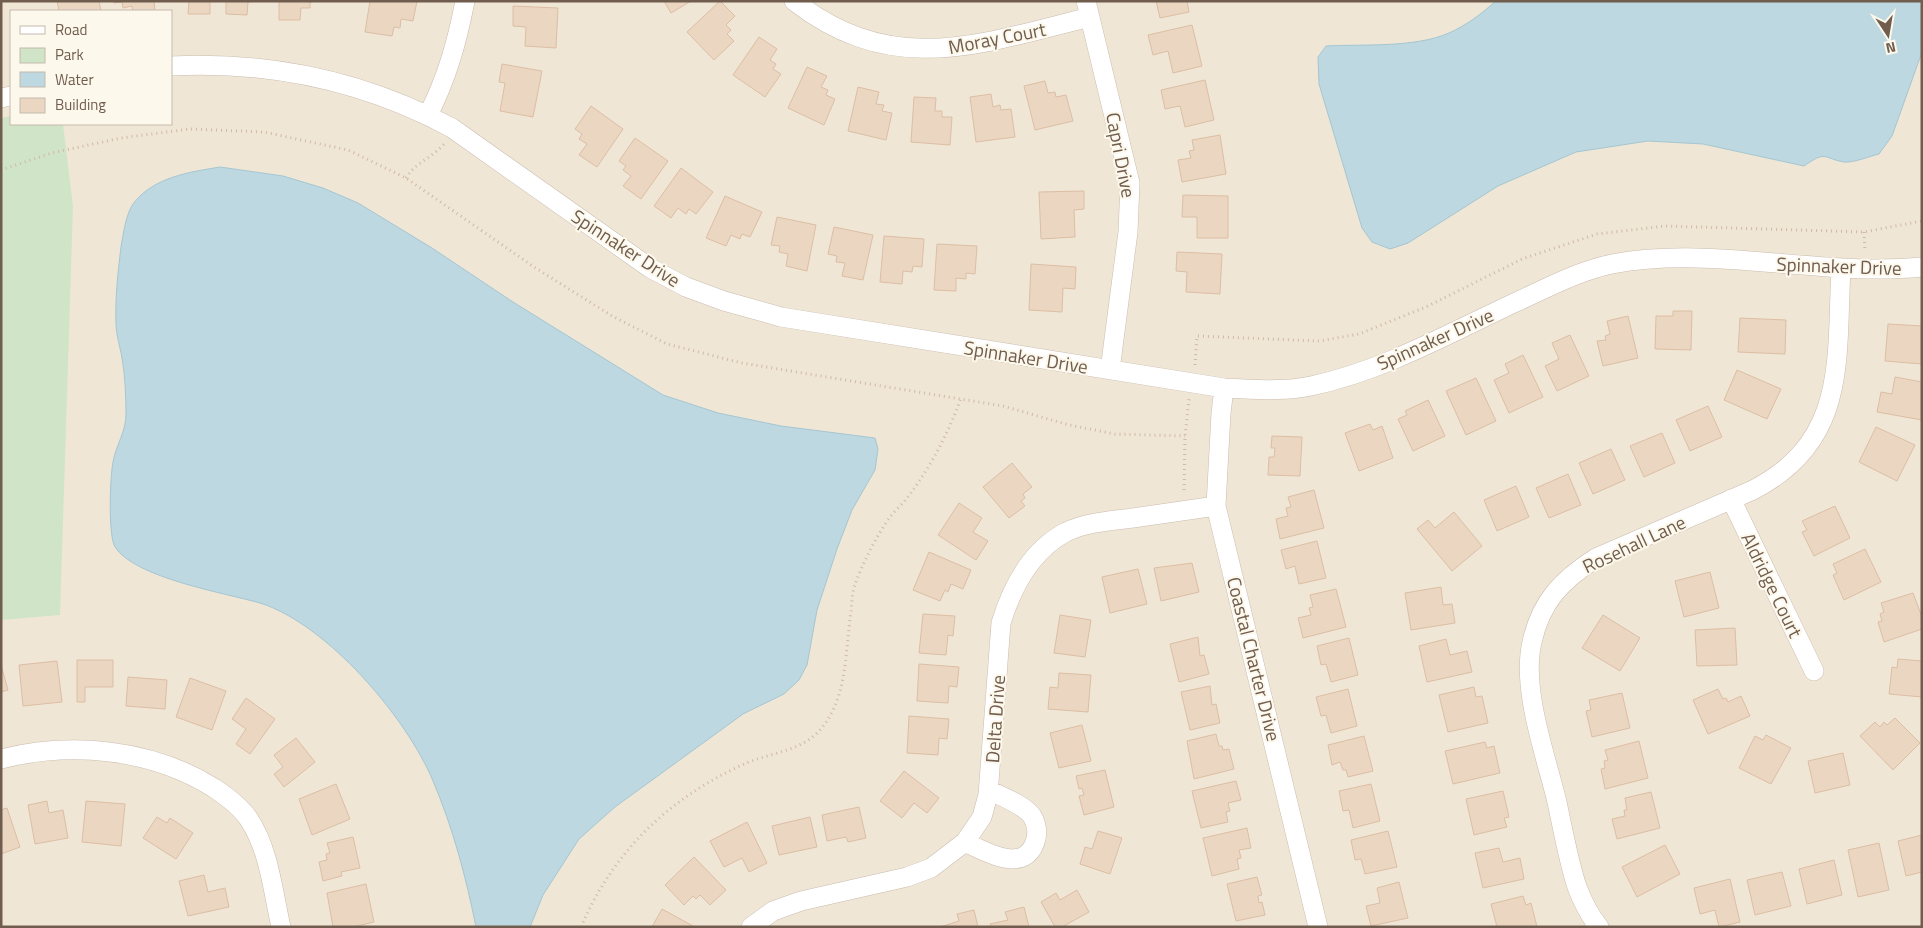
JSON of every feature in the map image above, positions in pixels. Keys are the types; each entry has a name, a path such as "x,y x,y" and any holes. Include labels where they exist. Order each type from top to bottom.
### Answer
{"street":[{"path":"428,115 446,77 457,42 465,1"},
{"name":"Moray Court","path":"794,1 814,17 843,32 869,41 921,49 953,49 985,43 1088,9"},
{"name":"Capri Drive","path":"1088,9 1130,183 1128,232 1110,370"},
{"name":"Spinnaker Drive","path":"172,66 208,64 265,67 310,74 363,89 428,115 452,128 650,268 686,287 724,301 781,317 1224,388 1267,390 1309,386 1356,374 1560,282 1611,265 1659,259 1840,269 1922,267"},
{"name":"Rosehall Lane","path":"1599,927 1578,888 1534,710 1530,674 1531,643 1541,614 1554,591 1573,573 1596,558 1731,499 1777,476 1799,457 1820,429 1832,396 1840,269"},
{"name":"Coastal Charter Drive","path":"1224,388 1220,413 1216,506 1318,927"},
{"name":"Aldridge Court","path":"1731,499 1814,671"},
{"name":"Delta Drive","path":"751,927 774,911 801,901 908,877 931,868 965,842 982,817 989,790 1001,622 1009,597 1023,572 1043,549 1065,533 1087,524 1216,506"},
{"path":"1,759 69,750 117,753 160,763 200,780 226,797 248,818 262,848 281,927"},
{"path":"965,842 992,856 1015,859 1029,852 1035,844 1036,824 1031,816 989,790"}],"path":[{"path":"1,170 52,153 121,138 190,129 264,132 348,150 406,178 534,267 612,316 667,344 742,363 1003,406 1069,425 1115,434 1185,436"},
{"path":"406,178 413,168 436,153 445,143"},
{"path":"1864,232 1865,256"},
{"path":"1194,369 1197,336"},
{"path":"1184,490 1185,436 1190,396"},
{"path":"581,927 589,908 612,869 640,834 661,815 689,794 736,768 798,746 814,736 828,721 836,705 843,672 855,585 883,528 907,498 940,446 952,424 961,398"}],"shaded area":[{"path":"1,1 1922,1 1922,927 1,927"}],"green space":[{"path":"10,116 10,125 63,125 73,207 60,615 1,620 1,118"}],"water":[{"path":"1496,1 1922,1 1922,52 1892,136 1879,154 1848,162 1821,157 1804,166 1703,144 1648,141 1576,152 1498,186 1408,243 1390,249 1372,242 1362,228 1319,84 1318,57 1326,46 1405,43 1435,38 1462,26"},
{"path":"220,167 283,176 323,188 358,203 663,395 718,413 781,426 875,438 878,449 875,470 852,510 837,549 817,610 807,665 799,680 784,694 743,714 615,807 579,839 543,895 530,927 476,927 453,835 433,781 421,756 385,703 362,676 337,652 312,631 286,614 260,603 160,576 126,558 115,547 110,519 111,480 116,450 126,421 126,393 122,358 117,336 116,304 121,247 127,219 133,204 141,195 161,182 173,177"}],"building":[{"path":"57,1 99,1 101,10 59,10"},
{"path":"113,1 154,1 155,10 133,10 132,6 123,8 122,2 114,3"},
{"path":"189,1 210,1 210,14 188,14"},
{"path":"226,1 257,1 248,2 247,15 226,14"},
{"path":"279,1 319,1 310,2 310,8 301,8 300,20 279,20"},
{"path":"370,1 417,1 413,21 401,19 400,28 394,27 392,36 365,32"},
{"path":"664,1 691,1 671,13"},
{"path":"720,1 735,16 726,25 731,30 727,34 734,41 714,60 687,32"},
{"path":"1156,1 1187,1 1189,12 1160,18"},
{"path":"513,6 558,8 556,48 525,46 526,27 513,26"},
{"path":"1192,25 1202,66 1173,73 1168,51 1153,55 1148,35"},
{"path":"759,37 777,49 770,60 776,64 773,69 781,74 765,97 733,75"},
{"path":"502,64 542,71 533,117 500,111 505,83 499,82"},
{"path":"807,67 827,76 821,87 828,90 826,95 835,99 824,125 788,108"},
{"path":"1205,80 1214,120 1185,127 1180,106 1165,109 1161,90"},
{"path":"1045,81 1048,93 1055,92 1056,97 1066,95 1073,121 1035,130 1024,86"},
{"path":"858,87 879,92 876,104 884,105 882,111 892,113 886,140 848,131"},
{"path":"991,94 993,107 1000,105 1001,110 1011,109 1015,137 976,142 970,97"},
{"path":"914,97 936,98 935,111 942,111 942,117 952,117 950,145 911,142"},
{"path":"591,106 623,129 597,167 579,155 587,144 579,139 582,134 575,129"},
{"path":"1220,135 1226,174 1182,182 1178,160 1191,158 1189,151 1194,150 1192,140"},
{"path":"635,138 668,161 641,199 623,186 631,176 623,170 626,166 619,161"},
{"path":"681,168 713,192 696,214 689,209 686,214 678,208 671,218 654,206"},
{"path":"1084,191 1084,209 1074,210 1075,237 1041,239 1039,192"},
{"path":"1183,195 1228,196 1228,238 1197,238 1197,217 1182,217"},
{"path":"725,196 762,212 750,237 742,234 740,239 731,235 726,246 706,238"},
{"path":"777,217 816,225 807,271 786,266 788,254 779,252 780,246 771,245"},
{"path":"834,227 873,235 863,280 842,276 845,263 836,262 837,256 828,254"},
{"path":"884,236 924,239 922,267 913,266 912,272 903,271 902,284 880,282"},
{"path":"937,244 977,246 975,274 966,273 966,279 956,278 956,291 934,290"},
{"path":"1177,252 1222,254 1220,294 1186,292 1187,272 1176,271"},
{"path":"1031,264 1076,267 1075,289 1063,288 1062,312 1029,310"},
{"path":"1673,311 1692,311 1691,350 1655,349 1656,316 1673,316"},
{"path":"1628,316 1638,358 1603,366 1597,341 1606,340 1605,336 1610,334 1607,321"},
{"path":"1740,318 1786,320 1785,354 1738,352"},
{"path":"1888,324 1922,326 1922,364 1885,361"},
{"path":"1570,335 1589,376 1557,391 1545,366 1559,359 1552,343"},
{"path":"1523,355 1543,397 1509,413 1494,380 1509,373 1505,364"},
{"path":"1737,370 1781,389 1767,419 1724,400"},
{"path":"1895,377 1922,382 1922,420 1877,412 1881,392 1892,394"},
{"path":"1476,378 1496,421 1466,435 1446,391"},
{"path":"1428,400 1445,436 1413,451 1398,419 1407,415 1405,411"},
{"path":"1708,406 1722,437 1690,451 1676,420"},
{"path":"1370,424 1373,430 1382,426 1393,458 1359,471 1345,433"},
{"path":"1876,427 1915,445 1897,481 1859,462"},
{"path":"1662,433 1675,463 1644,477 1630,446"},
{"path":"1272,436 1302,437 1300,476 1268,475 1269,457 1274,457 1275,448 1271,448"},
{"path":"1611,449 1625,480 1593,494 1579,463"},
{"path":"1012,463 1032,487 1023,494 1025,498 1021,501 1025,506 1009,518 983,487"},
{"path":"1568,474 1581,505 1549,518 1536,488"},
{"path":"1516,486 1529,517 1497,531 1484,500"},
{"path":"1314,490 1324,528 1280,539 1276,519 1288,516 1286,508 1291,507 1288,497"},
{"path":"959,503 982,518 973,532 988,541 976,560 938,535"},
{"path":"1835,506 1850,538 1814,556 1802,532 1807,530 1802,521"},
{"path":"1454,512 1482,546 1452,571 1417,529 1428,520 1435,528"},
{"path":"1317,541 1326,578 1299,584 1295,566 1286,569 1281,550"},
{"path":"1865,549 1881,582 1844,600 1833,575 1837,573 1833,564"},
{"path":"929,552 971,570 963,589 951,584 948,592 945,590 940,601 913,590"},
{"path":"1192,563 1199,592 1161,601 1154,568"},
{"path":"1138,569 1147,604 1110,613 1102,577"},
{"path":"1710,572 1719,608 1684,617 1675,581"},
{"path":"1441,587 1443,605 1452,604 1455,623 1411,630 1405,593"},
{"path":"1336,589 1346,627 1303,638 1298,618 1311,615 1309,608 1313,607 1310,595"},
{"path":"1913,593 1922,617 1922,629 1884,642 1878,622 1882,621 1880,614 1884,612 1881,603"},
{"path":"923,614 955,616 953,636 948,635 946,655 919,653"},
{"path":"1060,615 1091,620 1085,657 1054,653"},
{"path":"1603,615 1640,638 1620,671 1582,648"},
{"path":"1735,628 1737,665 1697,666 1695,630"},
{"path":"1198,637 1200,656 1204,655 1209,674 1179,682 1170,644"},
{"path":"1349,638 1358,675 1331,682 1326,664 1321,665 1317,646"},
{"path":"1446,639 1450,655 1467,651 1472,672 1427,682 1419,646"},
{"path":"1898,659 1922,661 1922,697 1889,694 1892,667 1897,668"},
{"path":"77,660 113,660 113,687 85,687 85,702 77,702"},
{"path":"57,661 62,702 23,706 19,665"},
{"path":"919,664 959,667 957,687 949,686 948,703 917,701"},
{"path":"1,665 8,690 1,692"},
{"path":"1059,673 1091,675 1088,712 1048,709 1050,687 1058,688"},
{"path":"128,677 167,680 165,709 126,706"},
{"path":"190,678 226,691 212,730 176,717"},
{"path":"1210,686 1212,705 1216,704 1220,723 1190,730 1181,692"},
{"path":"1474,687 1476,697 1482,696 1488,723 1448,732 1439,695"},
{"path":"1348,689 1357,726 1331,733 1326,715 1321,716 1316,697"},
{"path":"1718,689 1723,699 1726,698 1728,702 1741,696 1750,716 1708,734 1693,700"},
{"path":"1622,693 1630,728 1592,737 1586,711 1591,710 1589,700"},
{"path":"246,698 275,719 250,754 236,744 246,729 232,719"},
{"path":"909,716 949,719 947,739 939,738 938,755 907,753"},
{"path":"1895,718 1920,743 1893,770 1860,736 1875,722 1880,727 1884,722 1887,725"},
{"path":"1082,725 1091,761 1059,768 1050,733"},
{"path":"1216,734 1219,746 1222,746 1223,750 1229,749 1234,769 1194,779 1187,741"},
{"path":"1766,735 1791,748 1771,784 1739,768 1755,736 1763,740"},
{"path":"1364,736 1373,771 1348,777 1346,770 1343,770 1340,762 1332,765 1328,745"},
{"path":"296,738 315,762 284,787 274,774 283,767 274,755"},
{"path":"1639,741 1648,778 1605,789 1601,769 1605,768 1604,761 1608,760 1605,750"},
{"path":"1485,742 1487,748 1494,746 1500,773 1453,784 1445,751"},
{"path":"1843,753 1850,785 1815,793 1808,761"},
{"path":"1105,770 1114,807 1084,815 1079,796 1084,795 1082,788 1079,789 1076,776"},
{"path":"904,771 939,798 927,813 914,803 902,818 880,801"},
{"path":"1236,781 1241,800 1228,803 1230,811 1226,812 1228,822 1201,828 1192,791"},
{"path":"336,784 350,819 312,835 299,799"},
{"path":"1371,784 1380,821 1353,828 1349,810 1343,811 1339,791"},
{"path":"1503,791 1509,817 1504,818 1507,827 1474,835 1466,799"},
{"path":"1651,792 1660,828 1617,839 1612,819 1625,816 1624,810 1627,810 1625,798"},
{"path":"47,801 49,813 63,810 68,838 35,844 28,805"},
{"path":"86,801 125,804 121,846 82,842"},
{"path":"859,807 866,838 848,842 846,837 827,841 822,815"},
{"path":"7,808 20,847 1,854 1,810"},
{"path":"157,817 167,823 170,818 193,833 176,859 143,838"},
{"path":"810,817 817,847 779,855 772,826"},
{"path":"747,822 767,863 749,872 742,858 724,867 710,841"},
{"path":"1247,828 1251,848 1239,850 1241,858 1237,859 1239,869 1212,876 1203,838"},
{"path":"1098,831 1122,838 1110,874 1080,864 1085,847 1092,849"},
{"path":"1388,831 1397,867 1365,874 1361,859 1355,860 1351,840"},
{"path":"1922,835 1922,872 1906,876 1898,841"},
{"path":"353,837 360,868 341,872 342,876 323,881 319,862 327,860 326,854 330,853 327,843"},
{"path":"1879,843 1889,890 1858,897 1848,850"},
{"path":"1665,845 1680,874 1637,897 1622,867"},
{"path":"1499,848 1503,862 1520,858 1524,879 1483,888 1475,853"},
{"path":"694,857 726,890 710,905 700,895 696,899 693,896 684,905 665,885"},
{"path":"1834,860 1842,895 1807,904 1799,869"},
{"path":"1782,872 1791,906 1755,915 1747,880"},
{"path":"204,875 208,892 225,888 229,907 188,916 179,881"},
{"path":"1257,877 1262,895 1258,896 1259,903 1262,902 1265,915 1236,921 1227,884"},
{"path":"1730,879 1740,922 1719,927 1715,910 1700,914 1694,888"},
{"path":"1399,882 1408,918 1371,926 1366,906 1380,903 1377,888"},
{"path":"366,884 374,922 353,927 333,927 327,893"},
{"path":"1077,890 1089,912 1062,927 1055,927 1041,902 1056,893 1060,900"},
{"path":"1523,896 1526,905 1531,903 1537,927 1497,927 1491,904"},
{"path":"1024,907 1029,927 991,927 990,924 1008,920 1005,912"},
{"path":"662,909 693,926 693,927 652,927"},
{"path":"974,910 978,927 940,927 959,921 957,914"}]}
